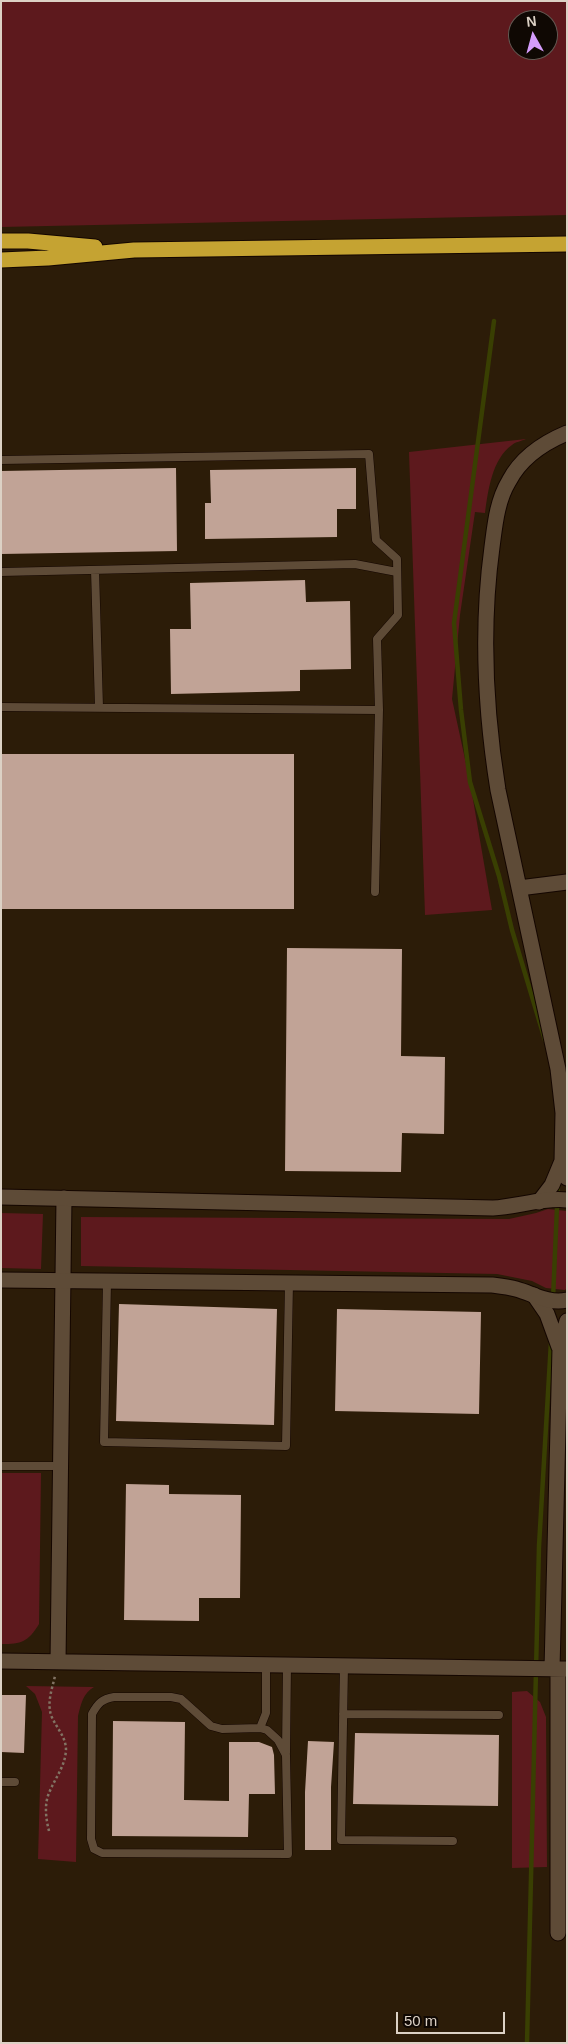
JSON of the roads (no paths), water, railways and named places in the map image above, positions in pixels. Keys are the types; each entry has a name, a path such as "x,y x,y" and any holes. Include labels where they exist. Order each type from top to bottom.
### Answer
{"highway":[{"path":"1,241 28,241 134,250"},
{"path":"1,260 48,258 134,250 567,244"}],"street":[{"path":"567,433 535,450 509,479 501,497 489,569 485,645 490,735 498,790 558,1069 563,1113 562,1161 567,1178"},
{"path":"519,888 567,882"},
{"path":"539,1202 552,1185 562,1161"},
{"path":"1,1197 493,1208 550,1200 567,1200"},
{"path":"58,1662 64,1198"},
{"path":"1,1280 492,1285 513,1288 544,1300 558,1302 567,1300"},
{"path":"534,1296 546,1314 560,1348"},
{"path":"558,1933 562,1845 559,1669 560,1348 567,1321"},
{"path":"1,1661 559,1669"}],"lane":[{"path":"1,460 369,454 376,540 397,559 398,615 378,639 379,710 375,892"},
{"path":"1,572 355,564 397,572"},
{"path":"95,570 100,707"},
{"path":"1,707 379,710"},
{"path":"107,1282 104,1442 286,1446 289,1283"},
{"path":"1,1466 61,1466"},
{"path":"260,1728 266,1713 266,1665"},
{"path":"286,1755 278,1740 266,1730 260,1728 222,1729 211,1726 180,1699 171,1697 114,1697 102,1699 96,1705 92,1714 91,1839 94,1849 102,1853 288,1854 287,1665"},
{"path":"344,1666 341,1840 453,1842"},
{"path":"343,1714 499,1715"},
{"path":"1,1782 15,1782"}],"waterway":[{"path":"494,321 454,623 461,710 470,782 499,876 512,930 545,1040"},
{"path":"553,1299 558,1184"},
{"path":"527,2043 539,1546 551,1342"}]}
